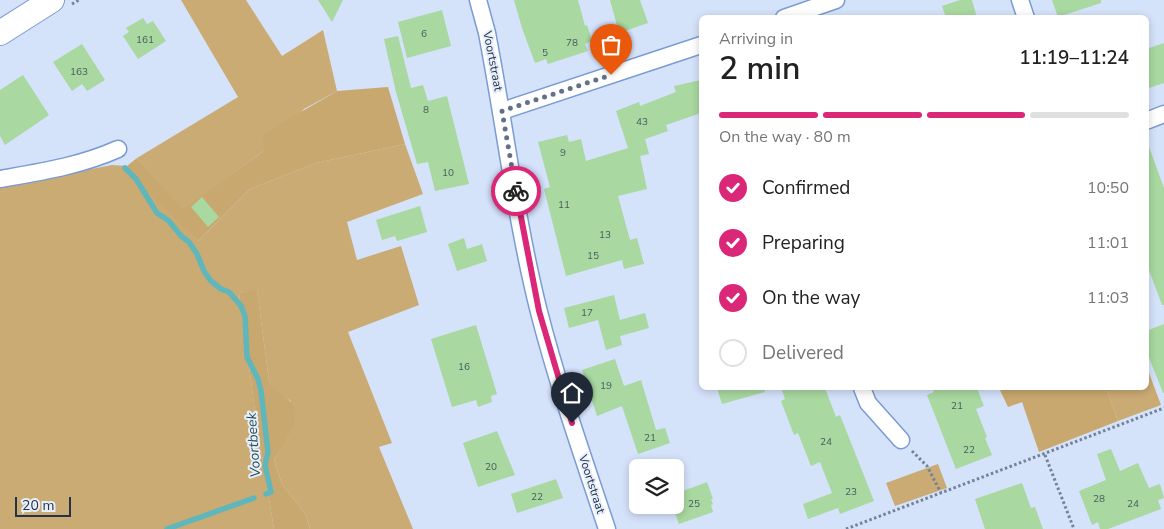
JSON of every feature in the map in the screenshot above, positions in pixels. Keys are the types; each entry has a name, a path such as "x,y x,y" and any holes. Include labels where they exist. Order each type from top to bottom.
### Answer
{"street":[{"path":"0,33 52,0"},
{"name":"Voortstraat","path":"478,0 487,33 524,239 539,311 560,387 607,529"},
{"path":"793,15 836,0"},
{"path":"1020,0 1025,15"},
{"path":"502,111 699,46"},
{"path":"1149,120 1164,114"},
{"path":"0,179 67,167 101,157 118,149"},
{"path":"863,390 868,403 901,440"}],"path":[{"path":"846,529 1045,455 1164,408"},
{"path":"901,440 927,466 942,494"},
{"path":"1045,455 1074,529"}],"shaded area":[{"path":"181,0 246,0 282,56 323,30 337,91 304,109 264,151 183,210 137,158 238,97"},
{"path":"388,87 405,144 316,163 250,189 198,241 147,192 127,166 137,158 183,209 264,151 263,134 337,91"},
{"path":"405,144 423,194 347,222 357,260 401,246 419,305 348,332 392,443 379,447 413,529 310,529 306,515 282,484 274,460 289,435 291,401 275,391 269,381 257,290 239,293 257,425 274,529 0,529 0,187 112,165 127,166 198,241 250,189 316,163"},
{"path":"257,289 269,381 276,391 289,400 294,407 295,414 291,431 274,460 282,484 306,515 310,529 274,529 257,426 239,293"},
{"path":"1149,373 1161,405 1118,421 1107,390 1149,390"},
{"path":"1000,390 1107,390 1118,421 1039,452 1022,402 1008,407"},
{"path":"938,464 947,488 895,506 886,483"}],"building":[{"path":"318,0 343,0 332,22"},
{"path":"514,0 578,0 585,26 587,25 592,41 585,44 588,51 548,64 546,59 535,63"},
{"path":"610,0 640,0 648,23 619,33"},
{"path":"960,0 972,0 976,15 945,15 942,6"},
{"path":"1052,0 1101,0 1101,3 1064,15 1057,15"},
{"path":"442,10 451,46 407,58 398,22"},
{"path":"143,18 147,24 153,21 166,41 138,59 123,36 129,32 126,28"},
{"path":"398,36 411,88 423,85 428,101 447,96 469,184 435,191 428,162 417,164 396,92 384,39"},
{"path":"1164,43 1164,83 1149,88 1149,48"},
{"path":"82,44 105,80 87,91 82,84 72,91 53,62"},
{"path":"23,75 49,115 5,145 0,136 0,90"},
{"path":"699,80 699,114 666,125 668,131 645,139 649,154 640,156 647,189 618,196 630,240 637,238 644,264 624,269 622,260 566,276 544,189 550,187 538,142 567,135 569,142 581,139 586,161 628,148 616,111 639,102 640,106 676,92 674,86"},
{"path":"1149,147 1164,188 1164,305 1162,305 1149,270"},
{"path":"202,197 219,217 208,227 191,207"},
{"path":"420,206 427,232 397,241 395,236 382,240 376,220"},
{"path":"464,238 467,249 482,244 487,261 457,271 448,244"},
{"path":"614,295 620,320 645,313 649,328 620,336 622,345 606,350 598,320 569,328 564,308"},
{"path":"1164,324 1164,393 1149,358 1149,330"},
{"path":"476,325 497,394 491,396 492,402 478,407 476,400 452,407 431,339"},
{"path":"615,359 624,386 641,380 656,430 665,428 670,443 638,454 622,406 597,416 582,370"},
{"path":"718,390 764,390 765,392 722,404"},
{"path":"782,390 826,390 836,417 840,415 874,501 840,514 838,508 808,519 803,504 832,493 820,462 811,466 798,433 794,435 781,401 785,399"},
{"path":"933,390 978,390 984,406 976,409 992,455 956,469 927,395 934,392"},
{"path":"497,431 515,475 478,487 463,443"},
{"path":"1111,449 1120,471 1138,463 1149,488 1160,484 1164,498 1158,500 1161,509 1108,529 1100,529 1098,522 1092,525 1079,491 1106,480 1097,454"},
{"path":"556,479 563,498 517,513 511,494"},
{"path":"707,482 713,499 711,499 713,504 711,505 713,512 679,524 675,514 684,514 684,491"},
{"path":"1022,483 1031,508 1035,507 1043,529 985,529 975,499"}],"waterway":[{"name":"Voortbeek","path":"125,168 136,179 157,213 169,221 181,236 189,242 211,281 221,289 229,292 241,306 245,316 247,357 258,379 261,391 268,452 265,465 271,492 266,494"},
{"path":"167,529 254,498"}],"way so far":[{"path":"516,191 502,111 611,75"}],"route":[{"path":"516,191 539,311 572,423"}]}
